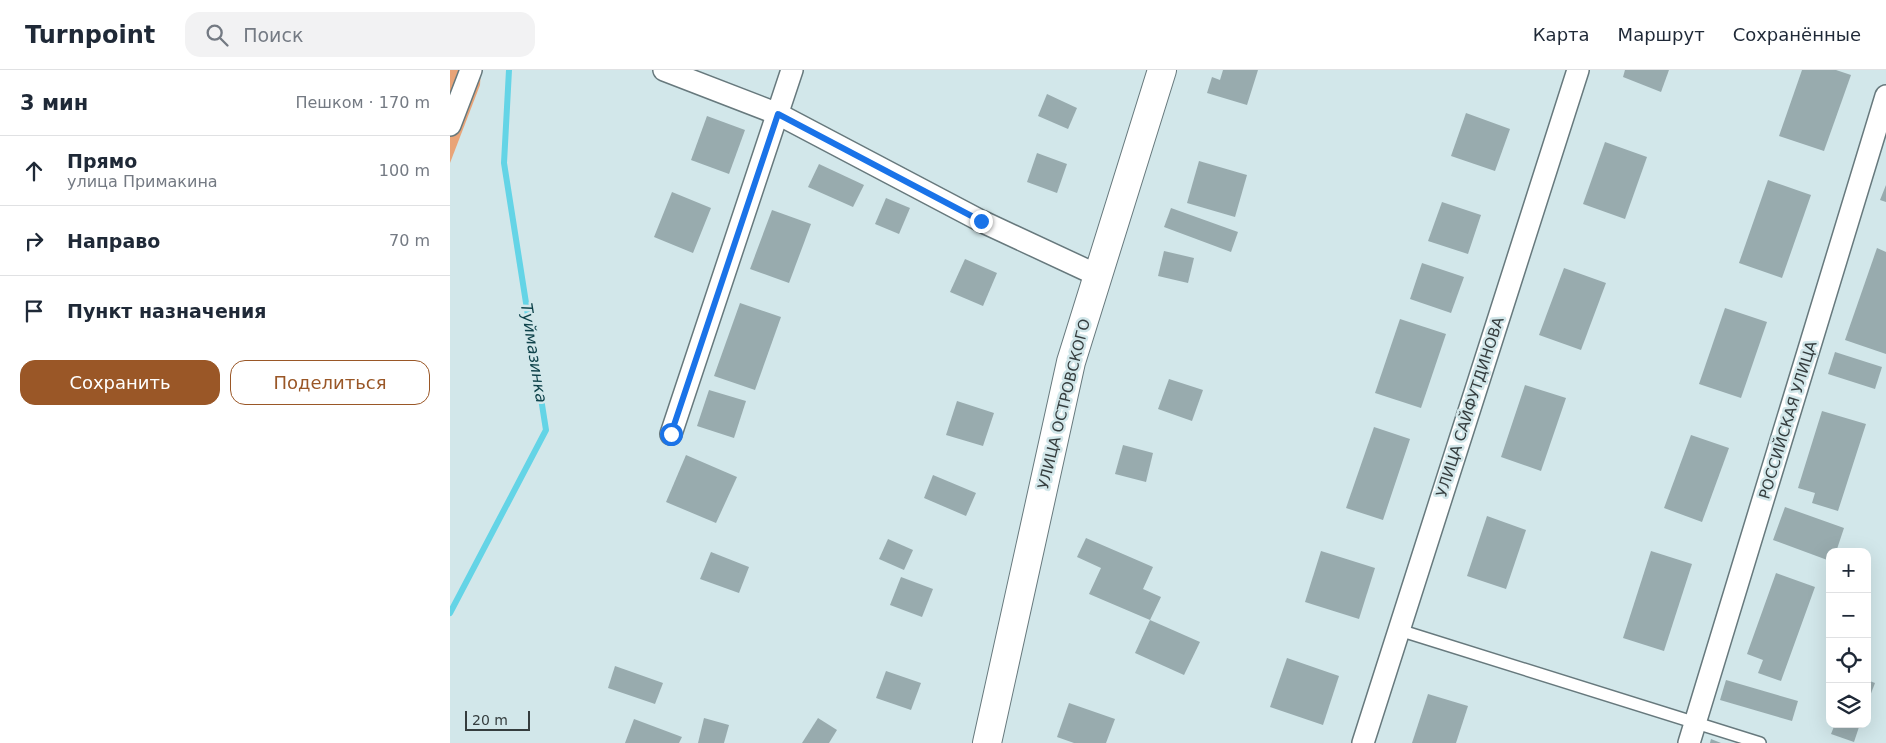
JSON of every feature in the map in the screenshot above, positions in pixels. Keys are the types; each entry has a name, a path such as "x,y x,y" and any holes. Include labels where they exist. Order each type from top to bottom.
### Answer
{"main road":[{"name":"УЛИЦА ОСТРОВСКОГО","path":"987,743 1071,362 1162,70"}],"street":[{"path":"450,125 471,70"},
{"path":"664,70 778,114 981,221 1097,275"},
{"path":"671,434 792,70"},
{"name":"УЛИЦА САЙФУТДИНОВА","path":"1363,743 1578,70"},
{"name":"РОССИЙСКАЯ УЛИЦА","path":"1689,743 1886,96"}],"lane":[{"path":"1399,630 1760,743"}],"shaded area":[{"path":"450,70 481,70 480,85 450,163"}],"building":[{"path":"1223,70 1258,70 1247,105 1207,93 1212,77 1220,80"},
{"path":"1625,70 1669,70 1661,92 1623,77"},
{"path":"1802,70 1836,70 1851,75 1824,151 1779,136"},
{"path":"1047,94 1077,108 1068,129 1038,116"},
{"path":"1466,113 1510,129 1495,171 1451,156"},
{"path":"707,116 745,130 729,174 691,160"},
{"path":"1605,142 1647,157 1625,219 1583,204"},
{"path":"1037,153 1067,164 1057,193 1027,182"},
{"path":"1199,161 1247,175 1235,217 1187,203"},
{"path":"819,164 864,185 853,207 808,187"},
{"path":"1768,180 1811,195 1782,278 1739,263"},
{"path":"1886,185 1886,202 1880,200"},
{"path":"672,192 711,208 693,253 654,237"},
{"path":"886,198 910,208 899,234 875,224"},
{"path":"1442,202 1481,215 1468,254 1428,241"},
{"path":"1171,208 1238,232 1231,252 1164,227"},
{"path":"772,210 811,224 789,283 750,269"},
{"path":"1877,248 1886,252 1886,354 1845,340"},
{"path":"1164,251 1194,258 1188,283 1158,276"},
{"path":"965,259 997,273 983,306 950,292"},
{"path":"1422,263 1464,277 1451,313 1410,299"},
{"path":"1564,268 1606,283 1581,350 1539,335"},
{"path":"740,303 781,317 755,390 714,376"},
{"path":"1725,308 1767,322 1741,398 1699,384"},
{"path":"1400,319 1446,334 1421,408 1375,393"},
{"path":"1835,352 1882,367 1875,389 1828,374"},
{"path":"1169,379 1203,390 1192,421 1158,409"},
{"path":"1525,385 1566,398 1541,471 1501,457"},
{"path":"709,390 746,401 734,438 697,426"},
{"path":"957,401 994,413 983,446 946,435"},
{"path":"1822,411 1866,424 1838,511 1812,503 1815,493 1798,488"},
{"path":"1374,427 1410,439 1383,520 1346,508"},
{"path":"1691,435 1729,448 1702,522 1664,508"},
{"path":"1123,445 1153,453 1146,482 1115,474"},
{"path":"686,455 737,477 716,523 666,502"},
{"path":"933,475 976,493 966,516 924,498"},
{"path":"1785,507 1844,528 1837,548 1826,548 1826,560 1773,540"},
{"path":"1487,516 1526,530 1506,589 1467,576"},
{"path":"1086,538 1153,567 1143,589 1161,597 1150,620 1089,594 1101,568 1077,557"},
{"path":"888,539 913,550 904,570 879,559"},
{"path":"1321,551 1375,568 1359,619 1305,602"},
{"path":"1651,551 1692,564 1664,651 1623,638"},
{"path":"711,552 749,567 739,593 700,579"},
{"path":"1776,573 1815,587 1781,681 1758,673 1763,660 1747,654"},
{"path":"901,577 933,589 922,617 890,605"},
{"path":"1150,620 1200,642 1184,675 1135,653"},
{"path":"1287,658 1339,676 1323,725 1270,707"},
{"path":"615,666 663,683 655,704 608,688"},
{"path":"886,671 921,683 911,710 876,698"},
{"path":"1726,680 1798,701 1792,721 1720,700"},
{"path":"1871,682 1875,683 1871,694"},
{"path":"1428,694 1468,706 1456,743 1412,743"},
{"path":"1069,703 1115,719 1106,743 1074,743 1057,737"},
{"path":"704,718 729,725 724,743 698,743"},
{"path":"818,718 837,730 829,743 802,743"},
{"path":"634,719 682,737 679,743 625,743"},
{"path":"1833,728 1859,728 1854,742 1831,734"},
{"path":"1711,739 1721,743 1710,743"}],"waterway":[{"name":"Туймазинка","path":"450,613 546,430 504,163 509,70"}],"route":[{"path":"671,434 778,114 981,221"}]}
